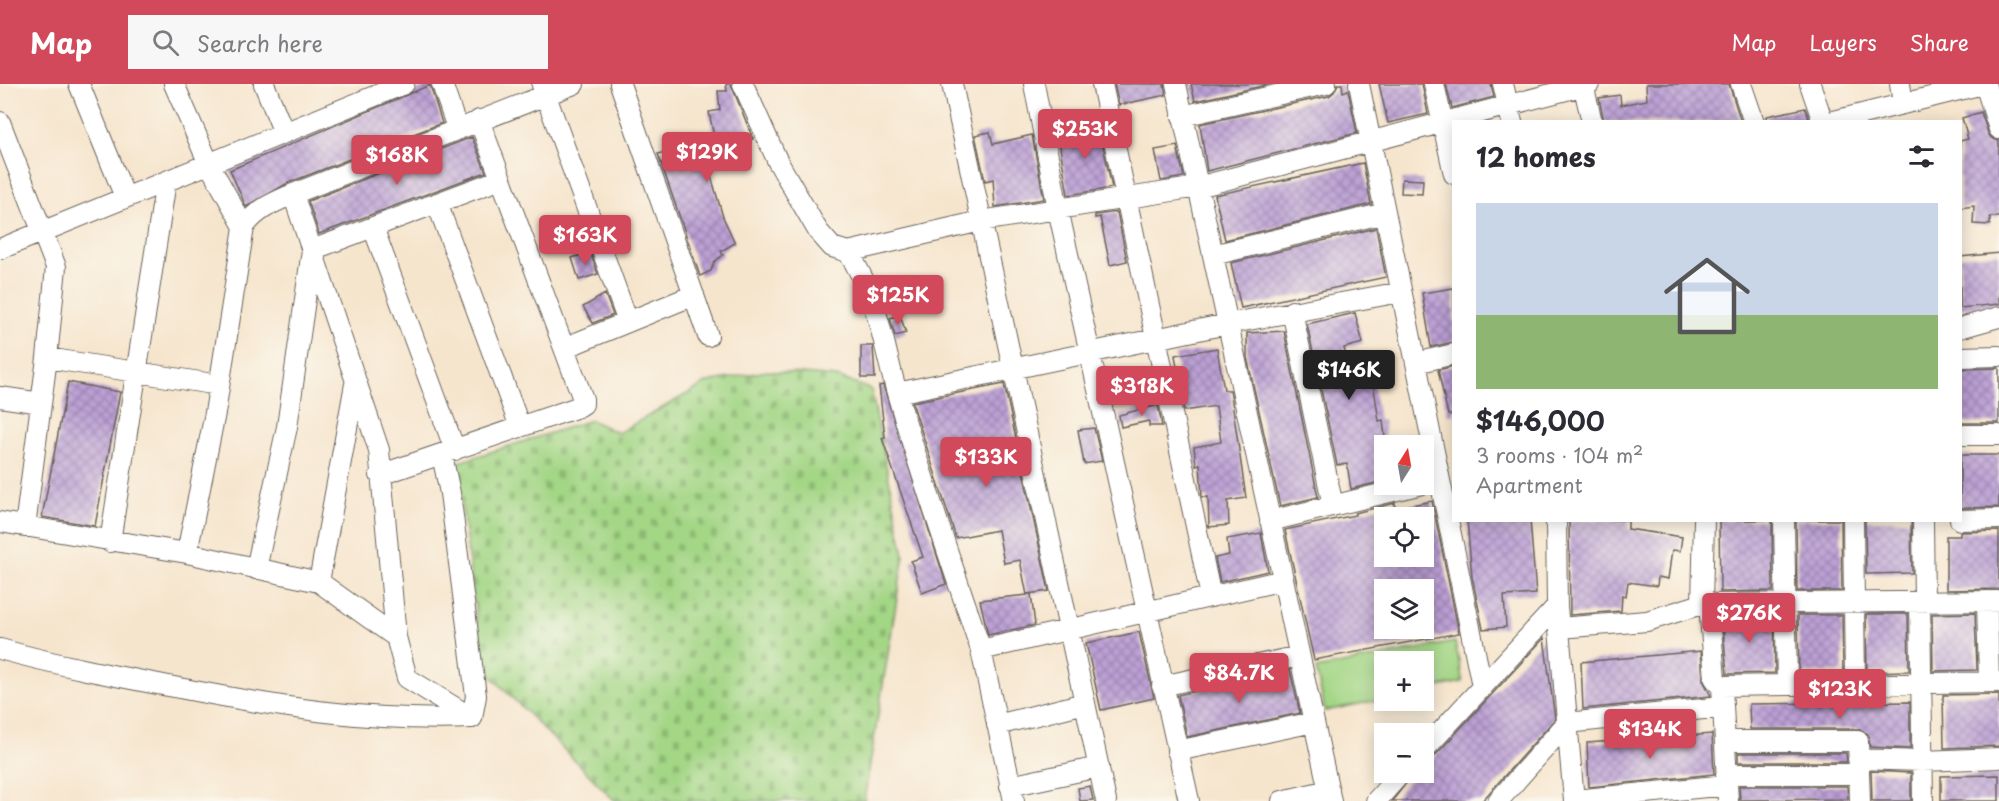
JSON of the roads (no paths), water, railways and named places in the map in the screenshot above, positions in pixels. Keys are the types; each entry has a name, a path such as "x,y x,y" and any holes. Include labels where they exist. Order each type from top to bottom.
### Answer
{"street":[{"path":"79,84 124,197"},
{"path":"174,84 209,164 244,227"},
{"path":"264,84 284,133"},
{"path":"0,249 284,133 363,92 404,84"},
{"path":"442,84 458,128"},
{"path":"187,553 219,385 244,227 259,209 293,194 479,120 544,89 574,84"},
{"path":"621,84 708,336"},
{"path":"743,84 778,162 818,231 832,247 848,252 981,221 1127,200 1198,186 1452,121"},
{"path":"952,84 1106,801"},
{"path":"1034,84 1089,353 1189,801"},
{"path":"1102,84 1211,597"},
{"path":"1176,84 1330,796 1282,801"},
{"path":"1182,116 1326,84"},
{"path":"1359,84 1416,363 1435,482 1482,686"},
{"path":"1434,84 1452,165"},
{"path":"1503,84 1510,113"},
{"path":"1457,120 1510,113 1585,84 1592,120"},
{"path":"1742,84 1753,120"},
{"path":"1810,84 1822,120"},
{"path":"1900,84 1903,104"},
{"path":"1845,120 1875,116 1903,104 1984,84 1999,129"},
{"path":"544,89 628,322"},
{"path":"380,475 579,408 583,404 479,120"},
{"path":"0,122 56,267 48,358 25,527"},
{"path":"312,250 501,179"},
{"path":"110,542 166,181"},
{"path":"293,194 379,450 396,638 407,678 472,718"},
{"path":"437,203 520,427"},
{"path":"1213,255 1385,213"},
{"path":"373,227 449,453 450,492 476,696 472,718"},
{"path":"256,569 287,427 312,250"},
{"path":"848,252 866,279 874,299 897,393 981,650 1012,793 1099,767"},
{"path":"897,393 1292,310 1401,292"},
{"path":"564,348 694,295"},
{"path":"1292,310 1333,506"},
{"path":"1962,327 1999,317"},
{"path":"1416,363 1452,354"},
{"path":"1962,357 1999,356"},
{"path":"48,358 136,370 219,385"},
{"path":"319,582 356,380"},
{"path":"0,397 41,403"},
{"path":"1962,435 1999,435"},
{"path":"1270,521 1435,482"},
{"path":"1962,520 1999,519"},
{"path":"0,522 187,553 319,582 396,638"},
{"path":"1556,522 1557,606 1574,801 1727,787 1858,766 1999,758"},
{"path":"1704,522 1705,604 1715,679 1722,686 1727,787"},
{"path":"1784,522 1787,685"},
{"path":"1853,522 1855,683"},
{"path":"1923,522 1923,801"},
{"path":"981,650 1283,580"},
{"path":"1559,628 1647,621 1705,604 1993,601 1994,682 1722,686"},
{"path":"1434,739 1557,606"},
{"path":"0,649 80,669 285,709 372,718 472,718"},
{"path":"1162,686 1299,656"},
{"path":"997,725 1085,703"},
{"path":"1498,801 1567,723 1723,707"},
{"path":"1177,751 1314,722"},
{"path":"1725,741 1858,741 1860,801"},
{"path":"1376,801 1392,783"}]}
